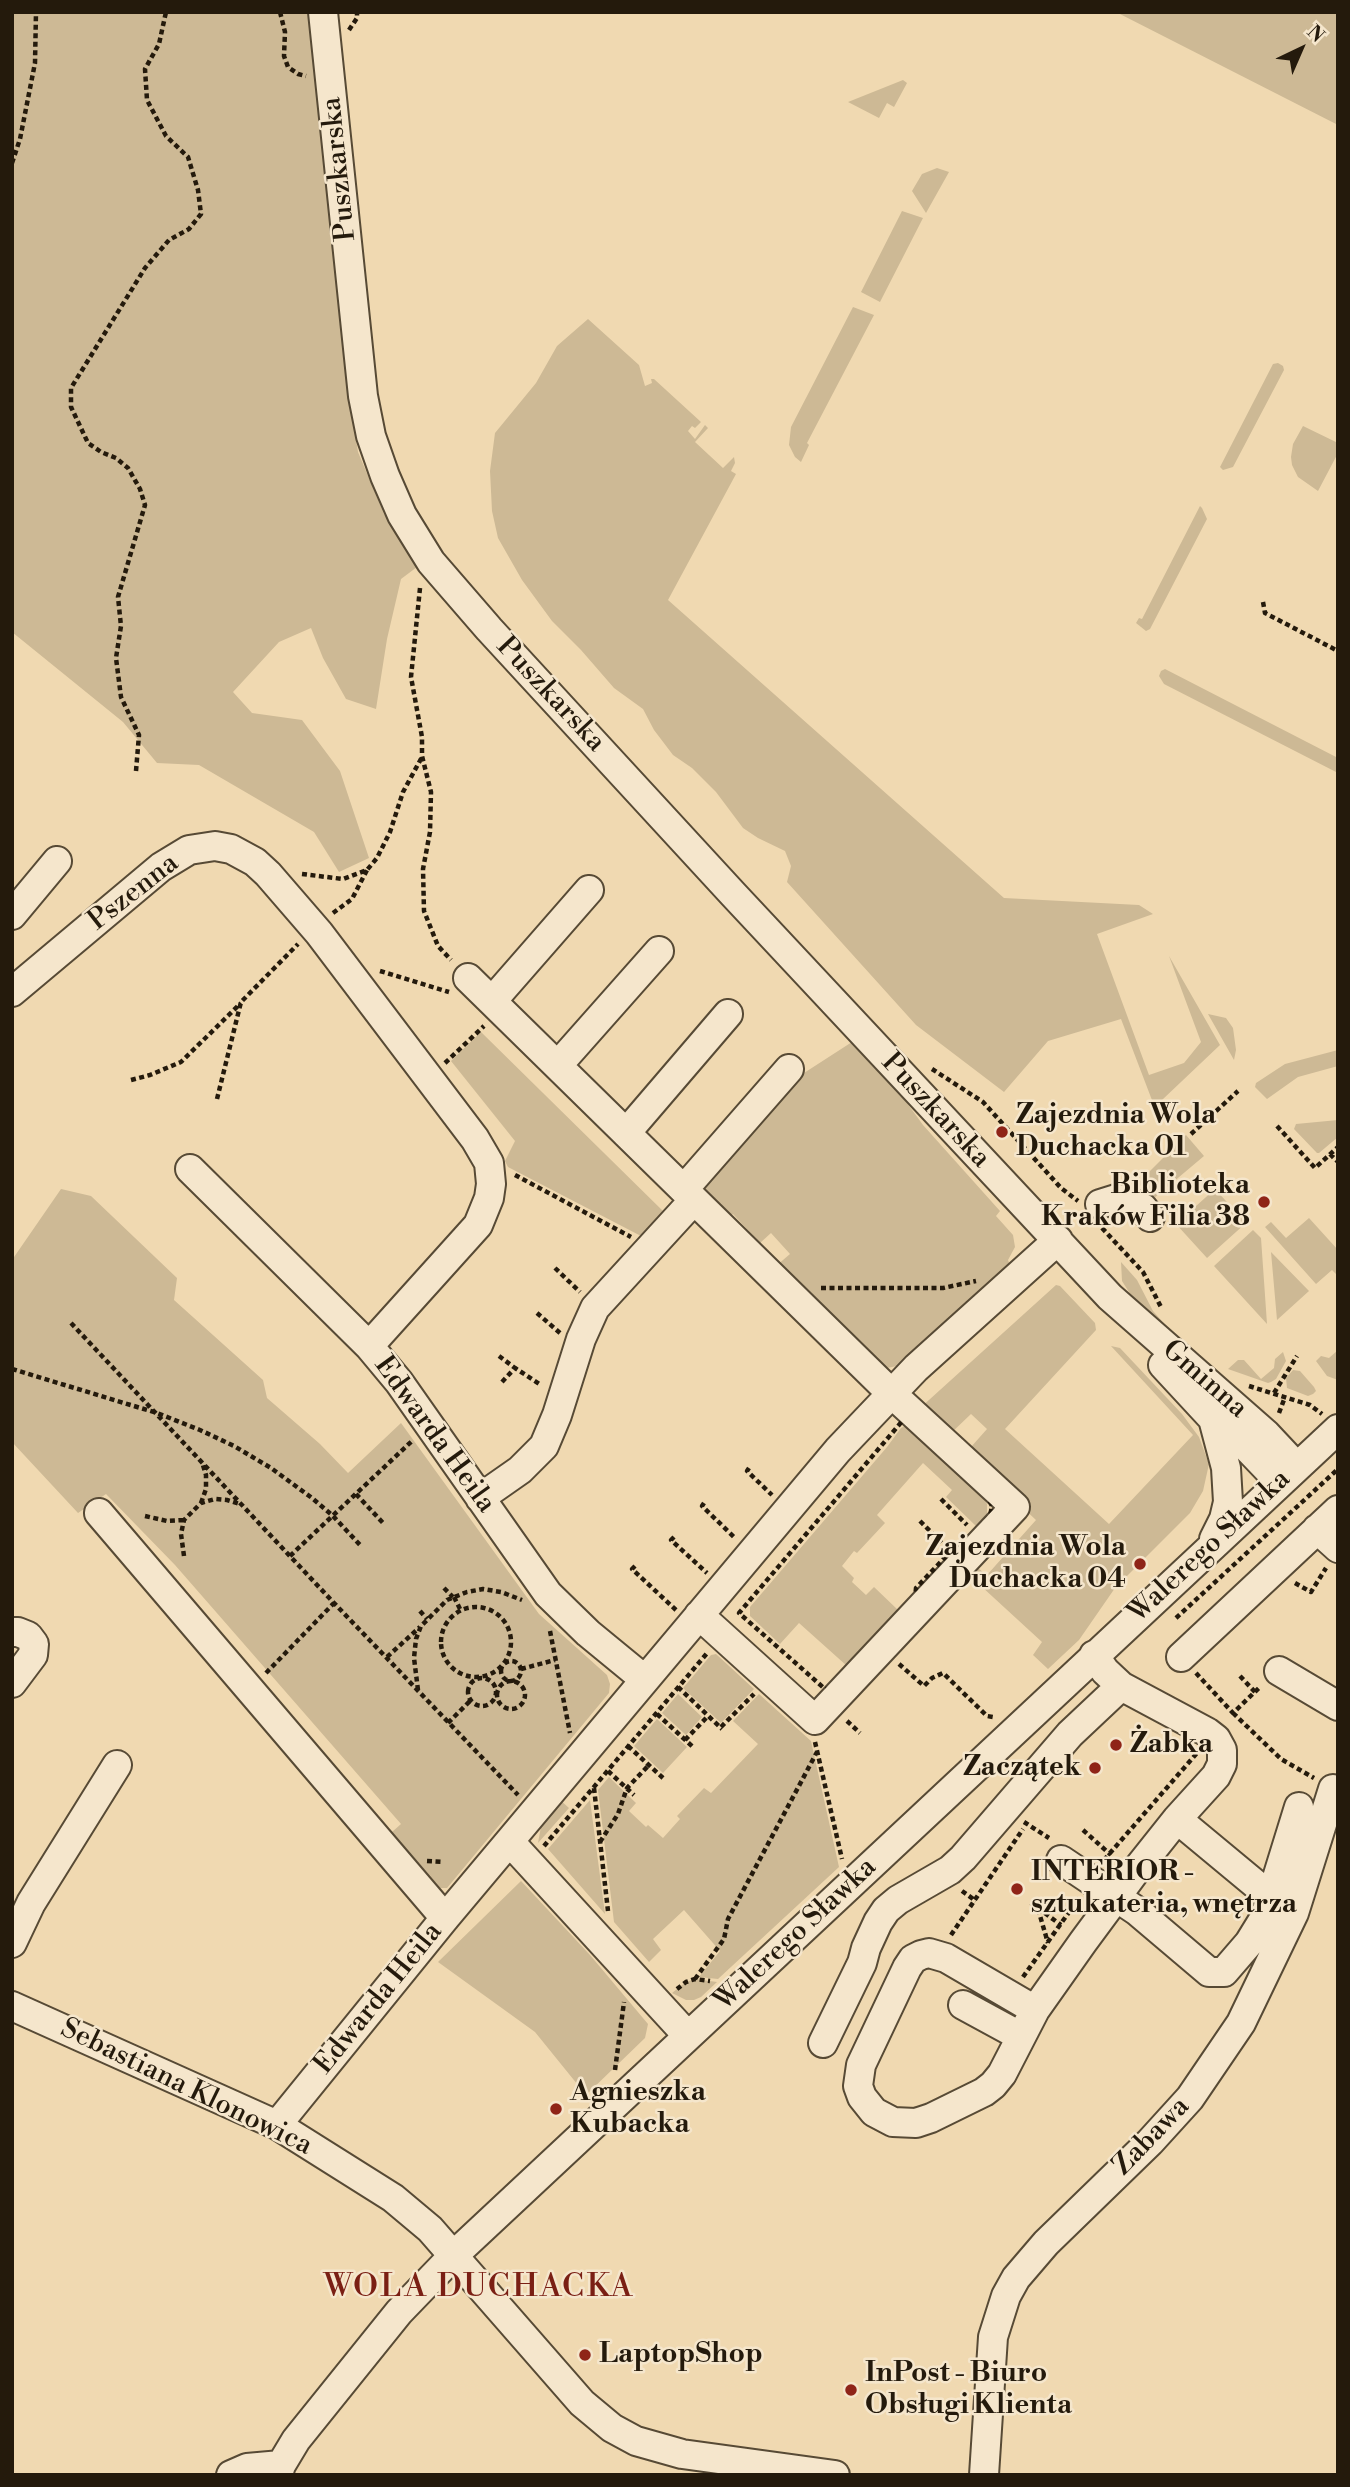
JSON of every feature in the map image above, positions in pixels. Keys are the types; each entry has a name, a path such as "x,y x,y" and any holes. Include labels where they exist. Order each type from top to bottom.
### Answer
{"street":[{"name":"Puszkarska","path":"323,12 363,396 371,436 402,515 431,562 489,629 742,904 1058,1240"},
{"name":"Pszenna","path":"12,992 160,867 189,850 215,846 231,849 255,862 268,874"},
{"path":"12,915 57,861"},
{"path":"268,874 314,928 429,1078 475,1139 489,1163"},
{"path":"496,1006 589,890"},
{"path":"558,1065 659,951"},
{"path":"468,978 891,1393 1014,1507 815,1720 690,1615"},
{"path":"626,1133 728,1014"},
{"path":"480,1497 520,1471 544,1446 557,1415 581,1339 595,1308 648,1250 789,1069"},
{"name":"Edwarda Heila","path":"489,1163 489,1198 478,1225 369,1346 399,1382 548,1594 588,1633 644,1679"},
{"path":"190,1168 369,1346"},
{"path":"1092,1206 1116,1199 1143,1208 1150,1217"},
{"name":"Gminna","path":"1058,1240 1110,1297 1256,1425 1288,1474"},
{"name":"Edwarda Heila","path":"277,2125 644,1679 690,1615 891,1393 1058,1240"},
{"name":"Gminna","path":"1110,1297 1143,1343 1213,1419 1288,1474"},
{"name":"Gminna","path":"1210,1548 1224,1520 1227,1502 1226,1468 1213,1419"},
{"name":"Walerego Sławka","path":"280,2470 296,2440 399,2312 454,2255 1094,1654 1338,1429"},
{"path":"1181,1657 1338,1510"},
{"path":"99,1513 445,1918"},
{"path":"1317,1529 1335,1553"},
{"path":"12,1632 28,1636 34,1644 33,1655 12,1683"},
{"path":"1035,2010 937,1954 921,1955 909,1965 861,2065 858,2086 862,2097 874,2112 893,2122 916,2123 984,2092 1002,2074 1035,2010 1083,1942 1177,1819 1216,1776 1222,1764 1222,1750 1212,1736 1121,1686 1105,1671 1094,1654"},
{"path":"1279,1671 1338,1706"},
{"path":"823,2043 886,1910 898,1900 950,1870 1017,1816 1070,1734 1121,1686"},
{"path":"12,1943 31,1903 117,1765"},
{"name":"Zabawa","path":"984,2475 993,2337 1006,2296 1016,2278 1046,2243 1150,2142 1190,2098 1241,2023 1294,1913 1333,1789"},
{"path":"1056,1849 1116,1898 1137,1911 1209,1972 1224,1972 1259,1929 1272,1897 1299,1807"},
{"path":"1177,1819 1272,1897"},
{"path":"510,1842 688,2036"},
{"path":"963,2005 1020,2036"},
{"name":"Sebastiana Klonowica","path":"12,2006 277,2125 393,2198 416,2216 454,2255 573,2394 612,2428 636,2441 752,2470 835,2475"},
{"path":"231,2475 255,2467 280,2470"}],"path":[{"path":"12,163 20,139 35,63 36,12"},
{"path":"136,771 139,735 121,697 116,658 121,626 118,597 145,505 140,489 128,468 116,458 88,443 71,407 71,388 145,268 169,240 189,229 201,214 198,190 188,158 166,136 147,100 145,69 159,44 166,12"},
{"path":"281,12 285,32 284,56 288,68 298,74 315,77"},
{"path":"348,41 348,32 357,18 357,12"},
{"path":"340,962 454,994 468,978 438,946 424,911 423,869 430,832 431,792 422,756 422,737 411,677 421,587 431,562"},
{"path":"1263,601 1263,615 1338,650"},
{"path":"131,1080 181,1062 314,928 352,899 390,832 403,792 422,756"},
{"path":"268,874 294,873 343,879 367,870"},
{"path":"217,1099 241,1002"},
{"path":"429,1078 496,1006"},
{"path":"927,1065 983,1102 1061,1188 1092,1206"},
{"path":"1191,1134 1238,1091"},
{"path":"1277,1126 1315,1168 1338,1147"},
{"path":"1330,1154 1338,1162"},
{"path":"489,1163 625,1234 648,1250"},
{"path":"1125,1252 1143,1272 1155,1299 1169,1316"},
{"path":"555,1268 588,1300"},
{"path":"810,1285 852,1290 917,1289 982,1279"},
{"path":"537,1313 562,1335"},
{"path":"71,1323 334,1604 524,1801"},
{"path":"499,1356 544,1387"},
{"path":"1274,1393 1297,1356"},
{"path":"502,1382 515,1368"},
{"path":"12,1369 156,1413 234,1446 271,1468 333,1516 361,1546"},
{"path":"1239,1382 1317,1410"},
{"path":"904,1419 988,1497 992,1506 990,1516 976,1532 962,1547 951,1551 916,1588 915,1599 830,1689 825,1689 739,1613 904,1419"},
{"path":"290,1556 416,1437"},
{"path":"184,1556 181,1534 184,1520 201,1503 206,1489 202,1461"},
{"path":"749,1468 747,1471 777,1500"},
{"path":"356,1494 384,1524"},
{"path":"201,1503 215,1499 243,1505"},
{"path":"941,1499 976,1532"},
{"path":"704,1503 702,1506 741,1543"},
{"path":"145,1516 167,1521 184,1520"},
{"path":"920,1521 951,1551"},
{"path":"674,1537 671,1540 712,1578"},
{"path":"1273,1571 1311,1592 1335,1553"},
{"path":"635,1566 632,1569 690,1615"},
{"path":"444,1588 460,1609"},
{"path":"387,1657 453,1597 482,1589 501,1592 524,1601"},
{"path":"249,1689 334,1604"},
{"path":"472,1606 484,1607 502,1618 512,1641 504,1664 501,1675 506,1680 521,1684 524,1689 525,1700 521,1706 509,1709 502,1705 492,1682 459,1673 450,1666 442,1650 442,1630 453,1615 460,1609 472,1606"},
{"path":"420,1611 428,1619"},
{"path":"546,1623 572,1744"},
{"path":"419,1691 414,1658 416,1639 421,1626"},
{"path":"541,1849 712,1646"},
{"path":"1181,1657 1281,1759 1333,1789"},
{"path":"521,1669 555,1660"},
{"path":"510,1661 516,1662 521,1669 518,1680 505,1683 485,1705 475,1704 468,1695 470,1685 510,1661"},
{"path":"1233,1713 1279,1671"},
{"path":"924,1686 943,1673 987,1716 1003,1717"},
{"path":"1240,1676 1255,1692"},
{"path":"678,1688 722,1728 759,1688"},
{"path":"448,1723 471,1700"},
{"path":"657,1714 693,1747"},
{"path":"685,1740 708,1716"},
{"path":"844,1718 860,1733"},
{"path":"711,1728 716,1723"},
{"path":"1097,1869 1212,1736"},
{"path":"814,1737 844,1867"},
{"path":"628,1746 655,1774 663,1777"},
{"path":"695,1979 724,1939 727,1919 817,1752"},
{"path":"600,1842 618,1814 627,1788 649,1765"},
{"path":"608,1771 634,1795"},
{"path":"594,1787 608,1912"},
{"path":"1017,1816 1035,1814"},
{"path":"1017,1816 1056,1849"},
{"path":"937,1954 1017,1816"},
{"path":"1083,1830 1134,1873"},
{"path":"1031,1903 1083,1942"},
{"path":"1038,1908 1048,1942"},
{"path":"613,2082 626,1988 622,1964"},
{"path":"673,1993 686,1982 695,1979 717,1982"}],"shaded area":[{"path":"12,12 308,12 346,375 358,452 384,514 417,567 401,579 387,639 376,709 346,699 323,658 311,628 279,642 233,692 252,713 302,720 340,771 369,858 339,872 314,832 199,765 157,763 123,722 12,632"},
{"path":"1116,12 1338,12 1338,125"},
{"path":"903,80 907,83 894,107 887,103 879,118 848,102"},
{"path":"937,168 949,172 926,213 912,191 922,174"},
{"path":"902,211 923,218 880,302 861,292"},
{"path":"853,307 874,315 807,443 809,445 801,462 789,445 791,427"},
{"path":"588,319 639,365 645,386 654,379 701,422 688,431 695,439 705,425 708,428 695,442 723,468 734,457 735,463 731,471 736,474 668,600 1004,898 1139,905 1153,914 1097,934 1149,1075 1184,1063 1201,1042 1169,956 1220,1045 1162,1100 1168,1109 1155,1108 1121,1019 1048,1041 1004,1092 916,1025 787,882 791,866 785,851 743,828 716,792 692,768 673,755 654,730 643,709 614,688 552,621 522,580 498,538 492,511 490,471 495,433 536,383 557,346"},
{"path":"1278,363 1284,370 1233,467 1223,470 1220,467 1273,364"},
{"path":"1303,426 1338,443 1338,453 1318,491 1298,477 1292,465 1293,444"},
{"path":"1200,506 1207,519 1150,629 1146,631 1136,623 1139,618 1142,619"},
{"path":"1165,669 1338,758 1338,773 1164,684 1159,676"},
{"path":"1208,1014 1226,1018 1233,1028 1236,1050 1234,1060"},
{"path":"481,1032 665,1213 641,1236 508,1167 505,1161 515,1141 451,1061"},
{"path":"852,1042 899,1092 923,1125 1000,1211 996,1216 1013,1235 1015,1247 1008,1260 1010,1265 902,1365 887,1368 873,1364 776,1266 790,1254 771,1233 760,1243 733,1214 728,1218 700,1188 804,1073"},
{"path":"1338,1050 1338,1066 1298,1077 1267,1099 1255,1087 1256,1083 1285,1064"},
{"path":"1338,1120 1338,1137 1319,1153 1294,1129 1296,1124"},
{"path":"1186,1135 1204,1156 1153,1199 1138,1183"},
{"path":"61,1189 91,1196 177,1278 174,1300 263,1380 267,1398 320,1444 348,1473 401,1423 539,1614 607,1675 609,1693 447,1888 440,1888 392,1832 401,1824 175,1565 106,1494 78,1513 12,1442 12,1260"},
{"path":"1215,1189 1246,1223 1207,1258 1176,1224"},
{"path":"1309,1218 1338,1250 1338,1276 1332,1270 1316,1284 1265,1227 1271,1222 1286,1238"},
{"path":"1253,1230 1261,1238 1267,1324 1214,1266"},
{"path":"1271,1252 1309,1291 1277,1320"},
{"path":"1121,1262 1137,1280 1153,1311 1215,1380 1134,1300 1122,1281"},
{"path":"1056,1285 1095,1323 1096,1330 1005,1429 1109,1524 1193,1435 1111,1346 1120,1348 1182,1414 1199,1437 1209,1464 1203,1491 1190,1513 1115,1588 1079,1640 1048,1669 1033,1655 1042,1642 969,1575 975,1566 987,1575 1036,1520 959,1448 964,1440 971,1447 987,1429 971,1414 948,1436 919,1409"},
{"path":"1338,1350 1338,1380 1327,1376 1316,1361 1321,1356 1329,1358"},
{"path":"1283,1352 1286,1361 1276,1379 1268,1383 1228,1369 1238,1360 1244,1360 1261,1379 1274,1368 1275,1359"},
{"path":"1293,1370 1300,1371 1314,1387 1316,1391 1313,1394 1308,1396 1287,1388 1286,1378"},
{"path":"905,1426 983,1498 987,1504 987,1514 976,1526 946,1497 952,1490 923,1463 877,1515 885,1523 857,1553 854,1551 842,1566 854,1578 852,1582 866,1595 874,1587 898,1610 847,1666 799,1623 780,1644 750,1616 750,1607"},
{"path":"716,1654 754,1689 721,1723 683,1688 711,1655"},
{"path":"678,1694 702,1717 686,1735 662,1713"},
{"path":"759,1694 811,1741 839,1867 718,1979 699,1977 720,1951 684,1910 653,1939 661,1950 649,1962 614,1922 598,1790 609,1777 636,1803 629,1811 663,1838 680,1819 677,1816 704,1788 711,1793 758,1744 733,1721"},
{"path":"657,1719 687,1747 663,1773 634,1746"},
{"path":"559,1799 569,1808 538,1843 542,1821"},
{"path":"590,1800 605,1914 548,1849"},
{"path":"521,1881 590,1955 648,2024 645,2038 586,2095 535,2032 438,1962"},
{"path":"695,1979 717,1982 694,2000 686,2000 672,1993 686,1982"}],"place":[{"name":"Zajezdnia Wola Duchacka 01","path":"1002,1132"},
{"name":"Biblioteka Kraków Filia 38","path":"1264,1202"},
{"name":"Zajezdnia Wola Duchacka 04","path":"1140,1564"},
{"name":"Żabka","path":"1116,1745"},
{"name":"Zaczątek","path":"1095,1768"},
{"name":"INTERIOR - sztukateria, wnętrza","path":"1017,1889"},
{"name":"Agnieszka Kubacka","path":"556,2109"},
{"name":"LaptopShop","path":"585,2355"},
{"name":"InPost - Biuro Obsługi Klienta","path":"851,2390"}],"district":[{"name":"WOLA DUCHACKA","path":"479,2288"}]}
